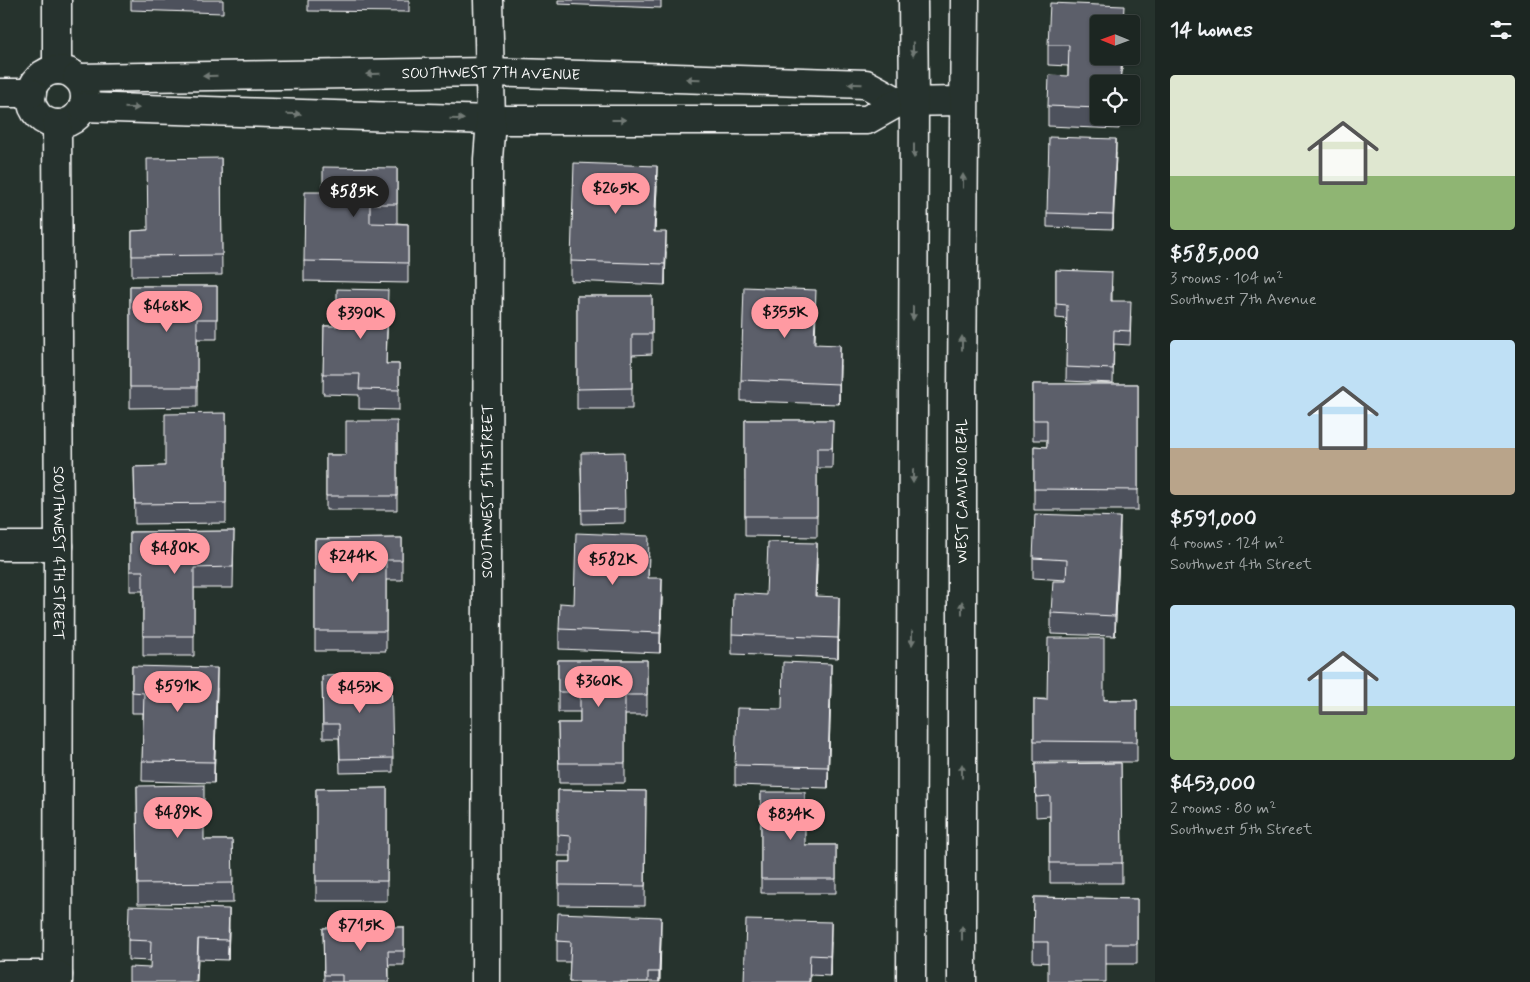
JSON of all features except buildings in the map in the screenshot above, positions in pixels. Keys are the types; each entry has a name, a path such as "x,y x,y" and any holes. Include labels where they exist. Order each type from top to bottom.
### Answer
{"street":[{"path":"57,0 67,74"},
{"name":"SOUTHWEST 5TH STREET","path":"486,982 488,159 491,120 488,0"},
{"path":"911,982 907,102 913,0"},
{"name":"WEST CAMINO REAL","path":"962,982 962,392 965,0"},
{"path":"48,72 67,74 82,84 85,99 83,107 66,124 57,124 40,118 32,102 35,84 40,77 48,72"},
{"name":"SOUTHWEST 7TH AVENUE","path":"67,74 489,72 866,84 907,102"},
{"path":"0,93 32,93"},
{"name":"SOUTHWEST 7TH AVENUE","path":"83,107 491,120 867,120 907,102 963,101"},
{"name":"SOUTHWEST 4TH STREET","path":"57,124 60,546 58,978"},
{"path":"0,546 60,546"},
{"path":"0,975 58,978"}]}
